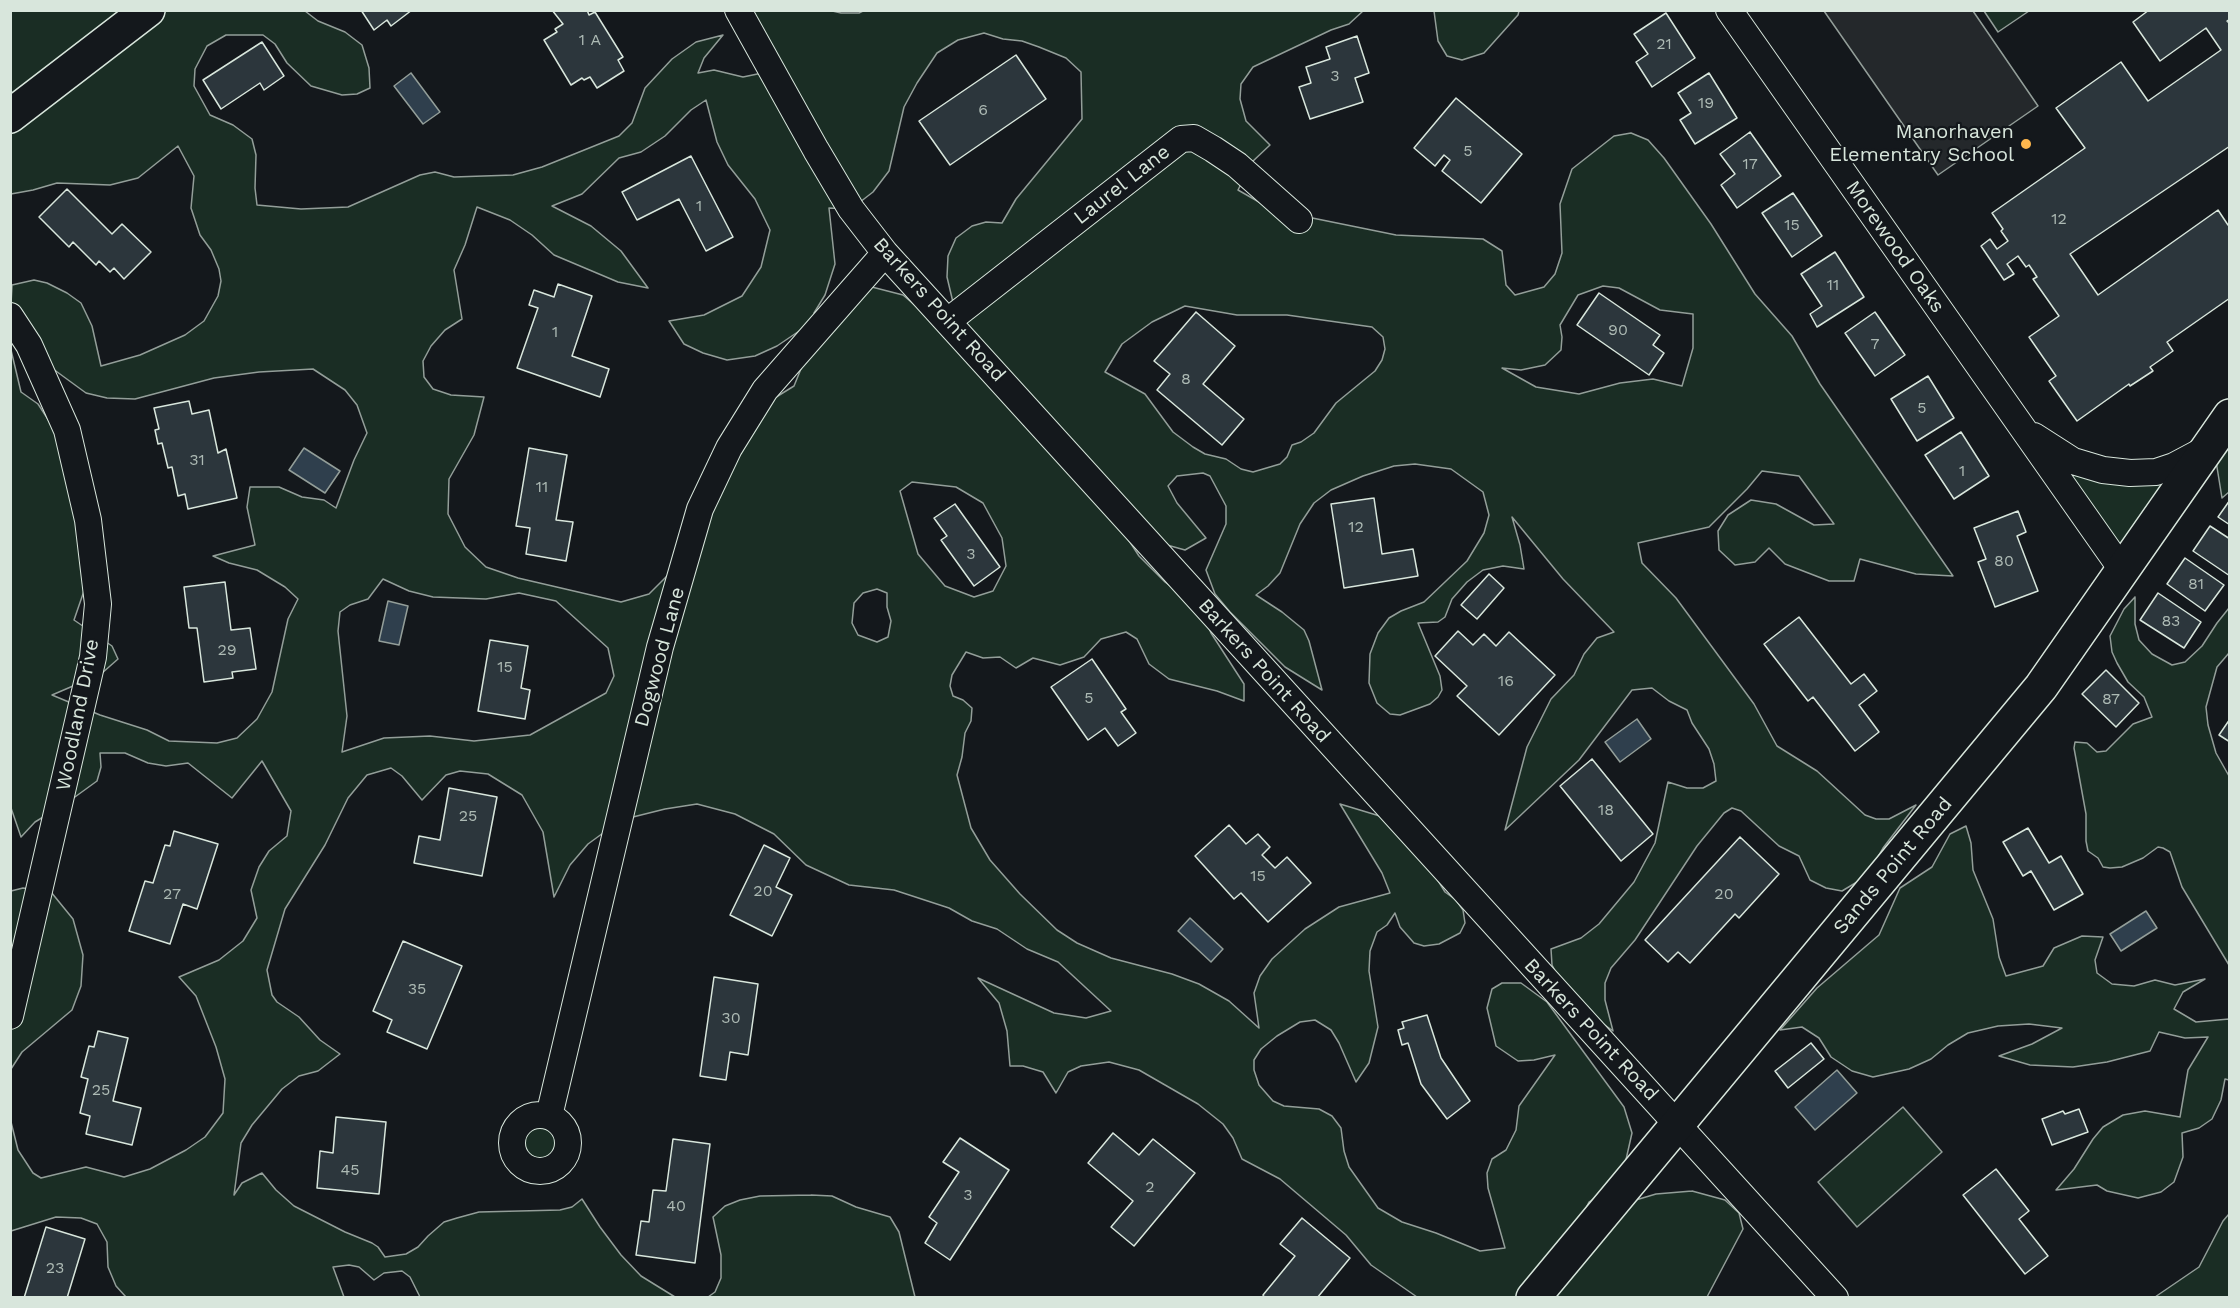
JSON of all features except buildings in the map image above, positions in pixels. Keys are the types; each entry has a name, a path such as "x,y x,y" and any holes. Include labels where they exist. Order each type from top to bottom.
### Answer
{"main road":[{"path":"10,116 148,10"},
{"name":"Sands Point Road","path":"1533,1298 2028,703 2057,666 2229,416"}],"street":[{"name":"Barkers Point Road","path":"738,10 851,209 885,252 1835,1298"},
{"name":"Morewood Oaks","path":"1729,10 2123,571"},
{"name":"Laurel Lane","path":"948,321 1181,138 1194,138 1213,148 1237,165 1299,220"},
{"name":"Dogwood Lane","path":"549,1116 660,647 700,509 729,448 765,390 885,252"},
{"name":"Woodland Drive","path":"10,316 29,345 67,430 88,520 98,604 93,657 17,959 10,1016"},
{"name":"Morewood Oaks","path":"2020,426 2048,447 2073,461 2103,470 2130,473 2156,472 2174,466 2207,448"}],"green space":[{"path":"828,10 859,13 865,10 1363,11 1349,24 1331,30 1253,67 1241,84 1240,99 1246,121 1270,145 1252,162 1238,190 1273,210 1396,235 1483,239 1502,251 1506,285 1515,295 1544,287 1555,274 1562,253 1560,204 1572,169 1614,136 1631,133 1648,140 1664,158 1711,224 1755,294 1792,336 1820,384 1953,576 1916,574 1860,559 1854,581 1829,581 1785,564 1769,548 1755,562 1735,565 1719,550 1718,531 1728,515 1751,500 1776,504 1814,525 1834,524 1799,476 1762,471 1709,527 1638,543 1642,563 1676,598 1754,704 1777,746 1817,771 1865,815 1876,819 1889,819 1916,805 1883,848 1867,876 1842,891 1826,888 1810,880 1799,856 1779,846 1741,811 1732,808 1724,813 1697,846 1635,940 1611,968 1605,983 1605,1000 1613,1031 1579,1006 1562,984 1552,965 1551,949 1581,938 1599,924 1634,882 1655,843 1668,782 1687,788 1703,788 1716,781 1714,764 1709,749 1692,723 1687,710 1669,701 1652,688 1632,690 1579,760 1505,830 1527,747 1551,699 1574,675 1584,654 1597,638 1614,632 1563,579 1512,517 1524,569 1503,566 1483,570 1467,582 1452,599 1445,617 1438,622 1418,623 1440,676 1442,690 1438,697 1430,704 1400,715 1390,714 1377,703 1369,683 1370,654 1378,633 1389,618 1424,602 1467,561 1484,533 1489,515 1483,492 1451,469 1415,464 1394,466 1331,490 1314,503 1300,524 1280,573 1256,595 1304,630 1322,690 1285,667 1215,594 1206,570 1226,524 1226,506 1210,476 1203,473 1177,476 1168,486 1177,503 1206,538 1185,550 1167,545 1115,519 1139,556 1165,582 1201,609 1211,633 1244,684 1244,701 1217,691 1169,679 1149,664 1137,639 1126,632 1101,639 1084,657 1060,665 1033,658 1016,668 1000,657 983,658 966,652 952,675 950,686 953,696 963,700 972,708 971,721 965,733 957,775 971,828 990,860 1020,894 1057,930 1077,943 1111,958 1172,974 1199,984 1229,1001 1259,1028 1254,993 1260,976 1272,959 1305,929 1339,907 1390,893 1382,873 1340,804 1383,817 1423,856 1445,892 1456,900 1463,910 1465,923 1460,933 1439,944 1424,946 1414,943 1400,927 1395,913 1387,925 1377,932 1370,951 1369,971 1378,1027 1369,1063 1356,1082 1331,1030 1315,1020 1300,1022 1261,1049 1254,1060 1254,1070 1259,1085 1273,1101 1284,1106 1319,1109 1332,1116 1341,1128 1349,1167 1378,1208 1402,1222 1480,1251 1505,1248 1488,1188 1487,1173 1492,1159 1506,1150 1516,1130 1519,1106 1555,1055 1518,1061 1496,1046 1487,1008 1492,989 1502,983 1521,983 1547,1002 1624,1107 1632,1133 1625,1164 1607,1190 1589,1202 1578,1224 1522,1297 1417,1297 1371,1265 1346,1235 1280,1179 1242,1159 1233,1138 1223,1124 1198,1104 1139,1070 1109,1062 1081,1066 1068,1072 1056,1093 1043,1072 1023,1066 1010,1066 1007,1031 999,1003 978,978 1054,1013 1086,1018 1111,1011 1058,962 1027,949 997,929 972,921 949,908 894,890 849,885 806,865 774,834 735,814 697,804 621,820 588,844 570,865 554,897 543,832 522,795 488,774 460,771 446,775 422,800 402,776 391,768 367,775 348,798 325,845 285,909 267,970 272,995 277,1002 299,1017 320,1040 340,1054 318,1071 299,1076 282,1089 252,1125 241,1143 234,1195 242,1183 262,1173 294,1206 372,1243 385,1257 406,1254 418,1247 444,1222 457,1218 479,1212 560,1210 572,1207 582,1199 621,1255 641,1276 675,1297 420,1297 410,1277 402,1271 384,1273 374,1280 359,1267 349,1265 333,1267 344,1297 126,1297 116,1286 108,1267 107,1242 97,1224 81,1218 56,1217 11,1231 11,1122 18,1150 33,1173 41,1178 86,1167 124,1177 150,1169 186,1150 205,1137 223,1113 225,1079 216,1047 196,996 179,977 219,960 243,941 257,918 251,890 259,867 269,851 287,836 291,811 262,761 232,798 188,763 166,766 148,763 125,753 100,753 101,767 97,781 35,822 21,837 10,805 11,350 21,392 38,404 55,430 76,512 85,588 74,620 112,646 118,659 101,674 52,695 100,715 147,730 169,741 217,743 237,738 257,719 272,692 288,619 298,599 285,587 257,570 229,563 213,556 255,545 247,507 250,487 279,487 302,497 324,500 336,508 367,433 357,405 345,390 313,369 259,372 214,378 135,399 107,398 86,393 49,366 11,304 12,285 34,280 47,283 81,303 92,326 101,366 140,355 185,335 204,321 218,296 221,281 219,269 211,250 200,235 191,208 194,176 178,146 138,178 110,185 57,183 11,194 10,11 305,11 318,21 345,32 362,45 369,68 370,88 357,94 342,95 311,86 287,63 275,44 263,35 226,35 207,46 195,69 194,86 210,115 233,125 252,139 256,155 257,205 301,209 348,207 420,175 435,172 454,177 513,175 542,167 619,136 632,123 645,88 672,59 696,42 723,35 704,58 698,73 714,70 743,77 772,71 751,11","holes":["984,33 1003,39 1022,41 1066,58 1081,72 1082,119 1016,199 1002,223 986,222 972,226 956,238 948,256 947,277 956,315 944,330 903,295 868,286 849,304 814,313 825,295 835,264 829,208 851,209 873,192 889,171 904,107 917,83 937,53 958,40","706,100 717,142 728,165 755,199 770,230 761,267 742,296 704,315 669,321 684,344 703,353 727,360 755,356 777,346 811,323 809,349 794,386 773,399 700,491 678,565 649,594 621,602 518,578 486,567 465,547 448,514 449,479 474,435 484,397 451,395 433,389 424,377 423,361 431,346 445,330 462,319 454,270 477,207 510,220 532,235 554,255 618,282 648,288 621,251 591,226 552,206 582,194 619,158 641,152 665,136 691,110","1603,286 1619,288 1660,310 1693,314 1693,348 1682,386 1653,379 1620,383 1579,394 1536,387 1502,368 1521,370 1545,365 1561,350 1560,325 1578,295","1185,306 1237,315 1287,315 1372,327 1383,337 1385,349 1382,360 1375,371 1336,403 1314,433 1292,445 1287,457 1280,464 1253,472 1241,469 1226,459 1205,454 1193,447 1173,432 1145,394 1105,372 1122,344 1152,322","912,482 956,487 983,503 1002,538 1006,566 993,591 974,597 945,586 918,554 900,491","383,579 409,591 433,597 486,599 519,593 556,601 608,648 614,676 606,693 530,735 474,741 430,736 384,738 342,752 347,716 338,631 340,612 350,605 368,599","877,589 887,593 887,607 891,621 888,637 877,642 858,635 852,623 854,603 863,593"]},
{"path":"1434,10 1519,11 1484,53 1462,60 1447,56 1438,41"},
{"path":"1984,11 2029,11 1998,32"},
{"path":"2229,442 2229,492 2222,498 2216,461"},
{"path":"2048,447 2073,461 2174,466 2123,571"},
{"path":"2135,597 2135,624 2139,640 2152,654 2172,665 2185,662 2202,646 2229,608 2229,653 2217,667 2206,707 2208,725 2216,753 2229,776 2229,965 2182,887 2170,852 2158,847 2143,858 2122,867 2110,868 2103,867 2098,858 2088,851 2086,814 2074,748 2075,742 2087,743 2097,752 2106,751 2133,724 2152,717 2144,697 2128,682 2112,652 2110,636 2124,609"},
{"path":"1966,826 1971,843 1973,870 1993,919 1999,957 2006,976 2043,966 2054,948 2082,936 2103,937 2095,960 2097,973 2112,984 2134,986 2155,980 2175,985 2205,979 2183,992 2174,1009 2196,1022 2229,1019 2229,1080 2225,1079 2221,1100 2212,1119 2199,1128 2182,1133 2183,1157 2174,1182 2161,1192 2138,1198 2107,1191 2097,1185 2056,1190 2074,1169 2103,1127 2123,1115 2145,1111 2180,1117 2188,1070 2208,1037 2185,1038 2159,1032 2150,1051 2107,1062 2073,1067 2030,1065 1999,1056 2032,1044 2062,1028 2029,1024 1998,1026 1968,1033 1931,1059 1909,1069 1873,1077 1852,1071 1831,1057 1819,1038 1802,1027 1780,1030 1817,988 1879,935 1900,888 1932,867 1950,834"},
{"path":"23,888 51,892 73,919 83,955 81,986 72,1010 22,1052 11,1069 11,891"},
{"path":"1903,1107 1942,1152 1857,1227 1818,1182"},
{"path":"540,1122 555,1128 561,1143 555,1158 540,1164 525,1158 519,1143 525,1128"},
{"path":"1692,1191 1725,1200 1739,1213 1743,1229 1707,1297 1545,1298 1629,1202 1656,1194"},
{"path":"760,1196 832,1196 856,1207 890,1217 899,1232 915,1297 708,1297 715,1292 721,1278 721,1255 713,1217 725,1206 740,1200"},
{"path":"2229,1214 2229,1297 2155,1297 2199,1267"}],"shaded area":[{"path":"1824,11 1973,11 2038,106 1938,175"}],"water":[{"path":"411,73 440,112 423,124 394,86"},
{"path":"304,448 340,471 325,493 289,470"},
{"path":"388,601 408,606 399,645 379,641"},
{"path":"1637,719 1651,739 1620,762 1605,742"},
{"path":"2146,911 2157,928 2121,951 2110,934"},
{"path":"1190,918 1223,949 1211,962 1178,931"},
{"path":"1837,1070 1857,1093 1815,1130 1795,1107"}],"place":[{"name":"Manorhaven Elementary School","path":"2026,144"}]}
